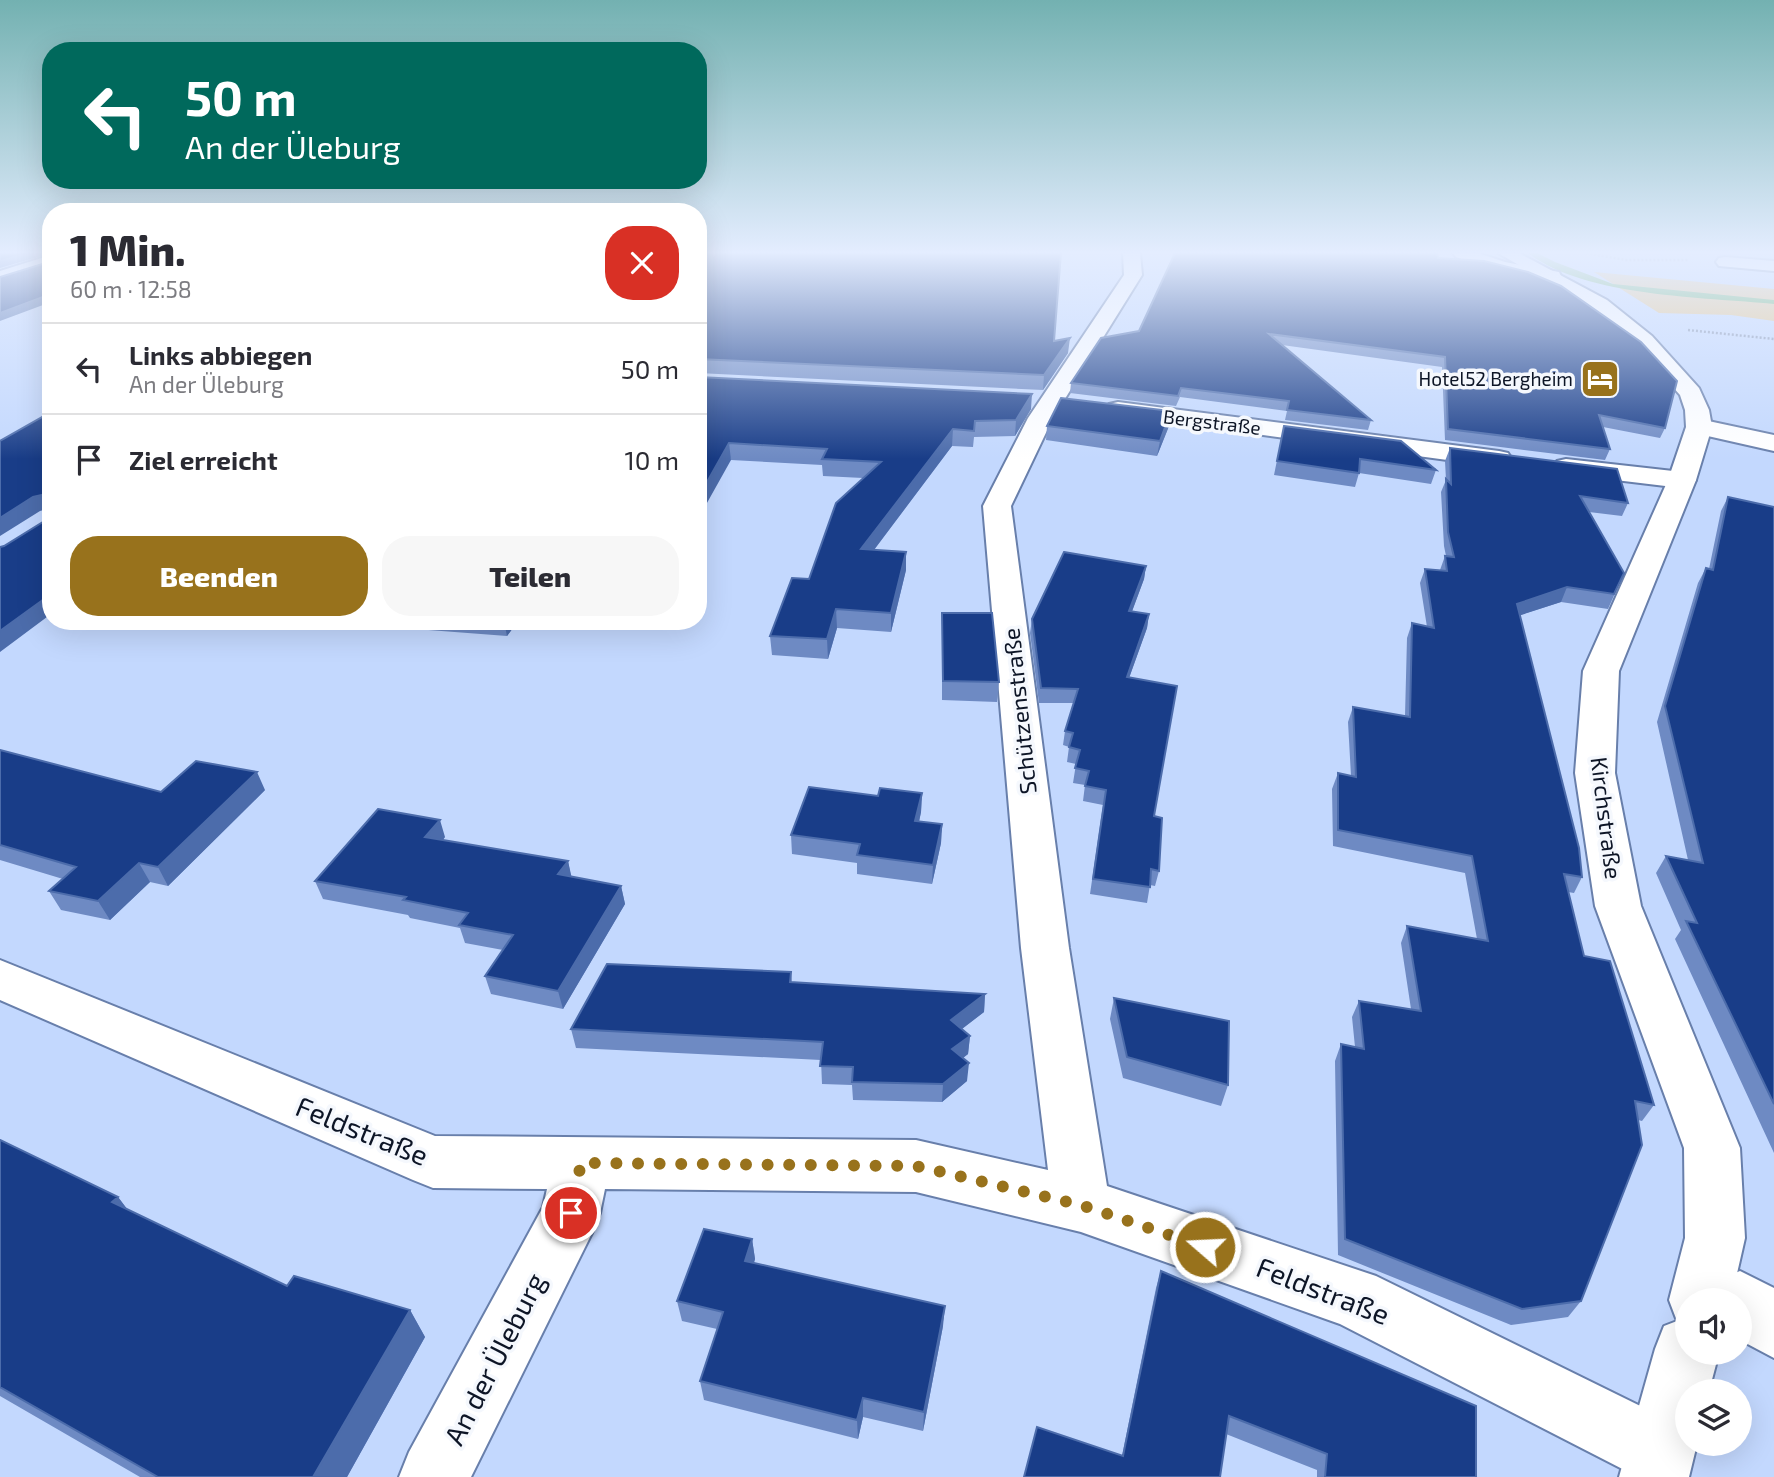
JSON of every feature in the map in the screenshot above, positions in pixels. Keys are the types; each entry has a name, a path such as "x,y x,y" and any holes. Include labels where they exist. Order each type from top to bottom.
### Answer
{"street":[{"name":"Schützenstraße","path":"1081,1205 1045,948 997,506 1005,483 1064,403 1108,322"},
{"path":"1621,322 1644,341 1691,393 1699,427 1774,443"},
{"name":"Bergstraße","path":"1064,403 1682,480"},
{"name":"Kirchstraße","path":"1699,427 1682,480 1601,671 1595,773 1618,906 1712,1148 1715,1238 1720,1288"},
{"name":"Feldstraße","path":"0,979 433,1162 916,1166 1081,1205 1354,1298 1656,1464"},
{"name":"An der Üleburg","path":"434,1477 571,1213 581,1163"},
{"path":"1752,1313 1774,1326"},
{"path":"1656,1464 1683,1365"}],"path":[{"path":"1688,330 1774,339"}],"building":[{"path":"707,322 1056,322 1054,341 1070,338 1044,375 707,359"},
{"path":"1143,322 1612,322 1641,342 1677,381 1665,428 1599,415 1610,449 1448,429 1445,357 1269,334 1371,420 1287,410 1289,401 1181,388 1178,396 1071,383 1101,338 1139,331"},
{"path":"707,377 1032,394 1016,420 975,421 974,431 953,429 861,549 906,552 891,613 836,609 827,639 770,636 792,578 809,579 836,503 881,462 822,459 827,449 729,443 707,482"},
{"path":"1061,398 1171,411 1160,441 1047,426"},
{"path":"42,417 42,495 33,497 0,518 0,441"},
{"path":"1284,426 1401,441 1436,470 1360,459 1359,473 1277,461"},
{"path":"1450,448 1617,469 1628,503 1580,496 1624,573 1614,594 1567,587 1517,604 1579,848 1582,877 1564,874 1584,956 1610,961 1654,1105 1635,1101 1642,1145 1581,1301 1522,1309 1345,1239 1341,1044 1364,1049 1359,1001 1421,1011 1407,926 1488,941 1472,856 1338,830 1338,773 1356,777 1353,707 1410,717 1412,623 1434,628 1425,569 1447,571 1445,556 1454,557 1448,532 1446,479 1451,484"},
{"path":"1728,497 1774,507 1774,1104 1686,921 1697,923 1666,856 1703,863 1665,706 1706,568 1713,570"},
{"path":"42,522 42,601 0,631 0,547"},
{"path":"1064,552 1146,566 1129,611 1149,614 1127,677 1177,686 1154,816 1162,818 1159,871 1151,869 1150,887 1093,879 1106,790 1085,786 1089,771 1075,768 1080,750 1069,747 1073,733 1065,731 1078,689 1041,688 1032,619"},
{"path":"942,613 992,613 999,682 943,681"},
{"path":"0,750 161,792 196,761 257,772 158,867 139,863 98,901 49,891 76,867 0,845"},
{"path":"809,787 878,796 880,788 922,793 915,821 942,824 933,865 857,855 860,844 791,835"},
{"path":"378,809 440,820 425,837 568,861 558,874 621,886 558,991 485,976 513,935 459,925 468,913 403,900 406,897 315,881"},
{"path":"607,964 791,972 790,982 985,994 951,1020 970,1036 952,1049 969,1063 943,1084 852,1082 853,1067 820,1066 823,1042 571,1029"},
{"path":"1114,998 1229,1021 1228,1085 1127,1057"},
{"path":"0,1140 118,1197 112,1202 287,1286 294,1276 410,1310 313,1477 158,1477 0,1387"},
{"path":"704,1229 752,1239 745,1261 945,1306 924,1412 863,1398 857,1420 700,1381 723,1312 677,1301"},
{"path":"1161,1271 1476,1406 1476,1477 1325,1477 1327,1454 1229,1416 1220,1477 1024,1477 1037,1427 1123,1456"}],"place":[{"name":"Hotel52 Bergheim","path":"1600,379"}],"route":[{"path":"571,1213 581,1163 916,1166 1081,1205 1205,1247"}]}
